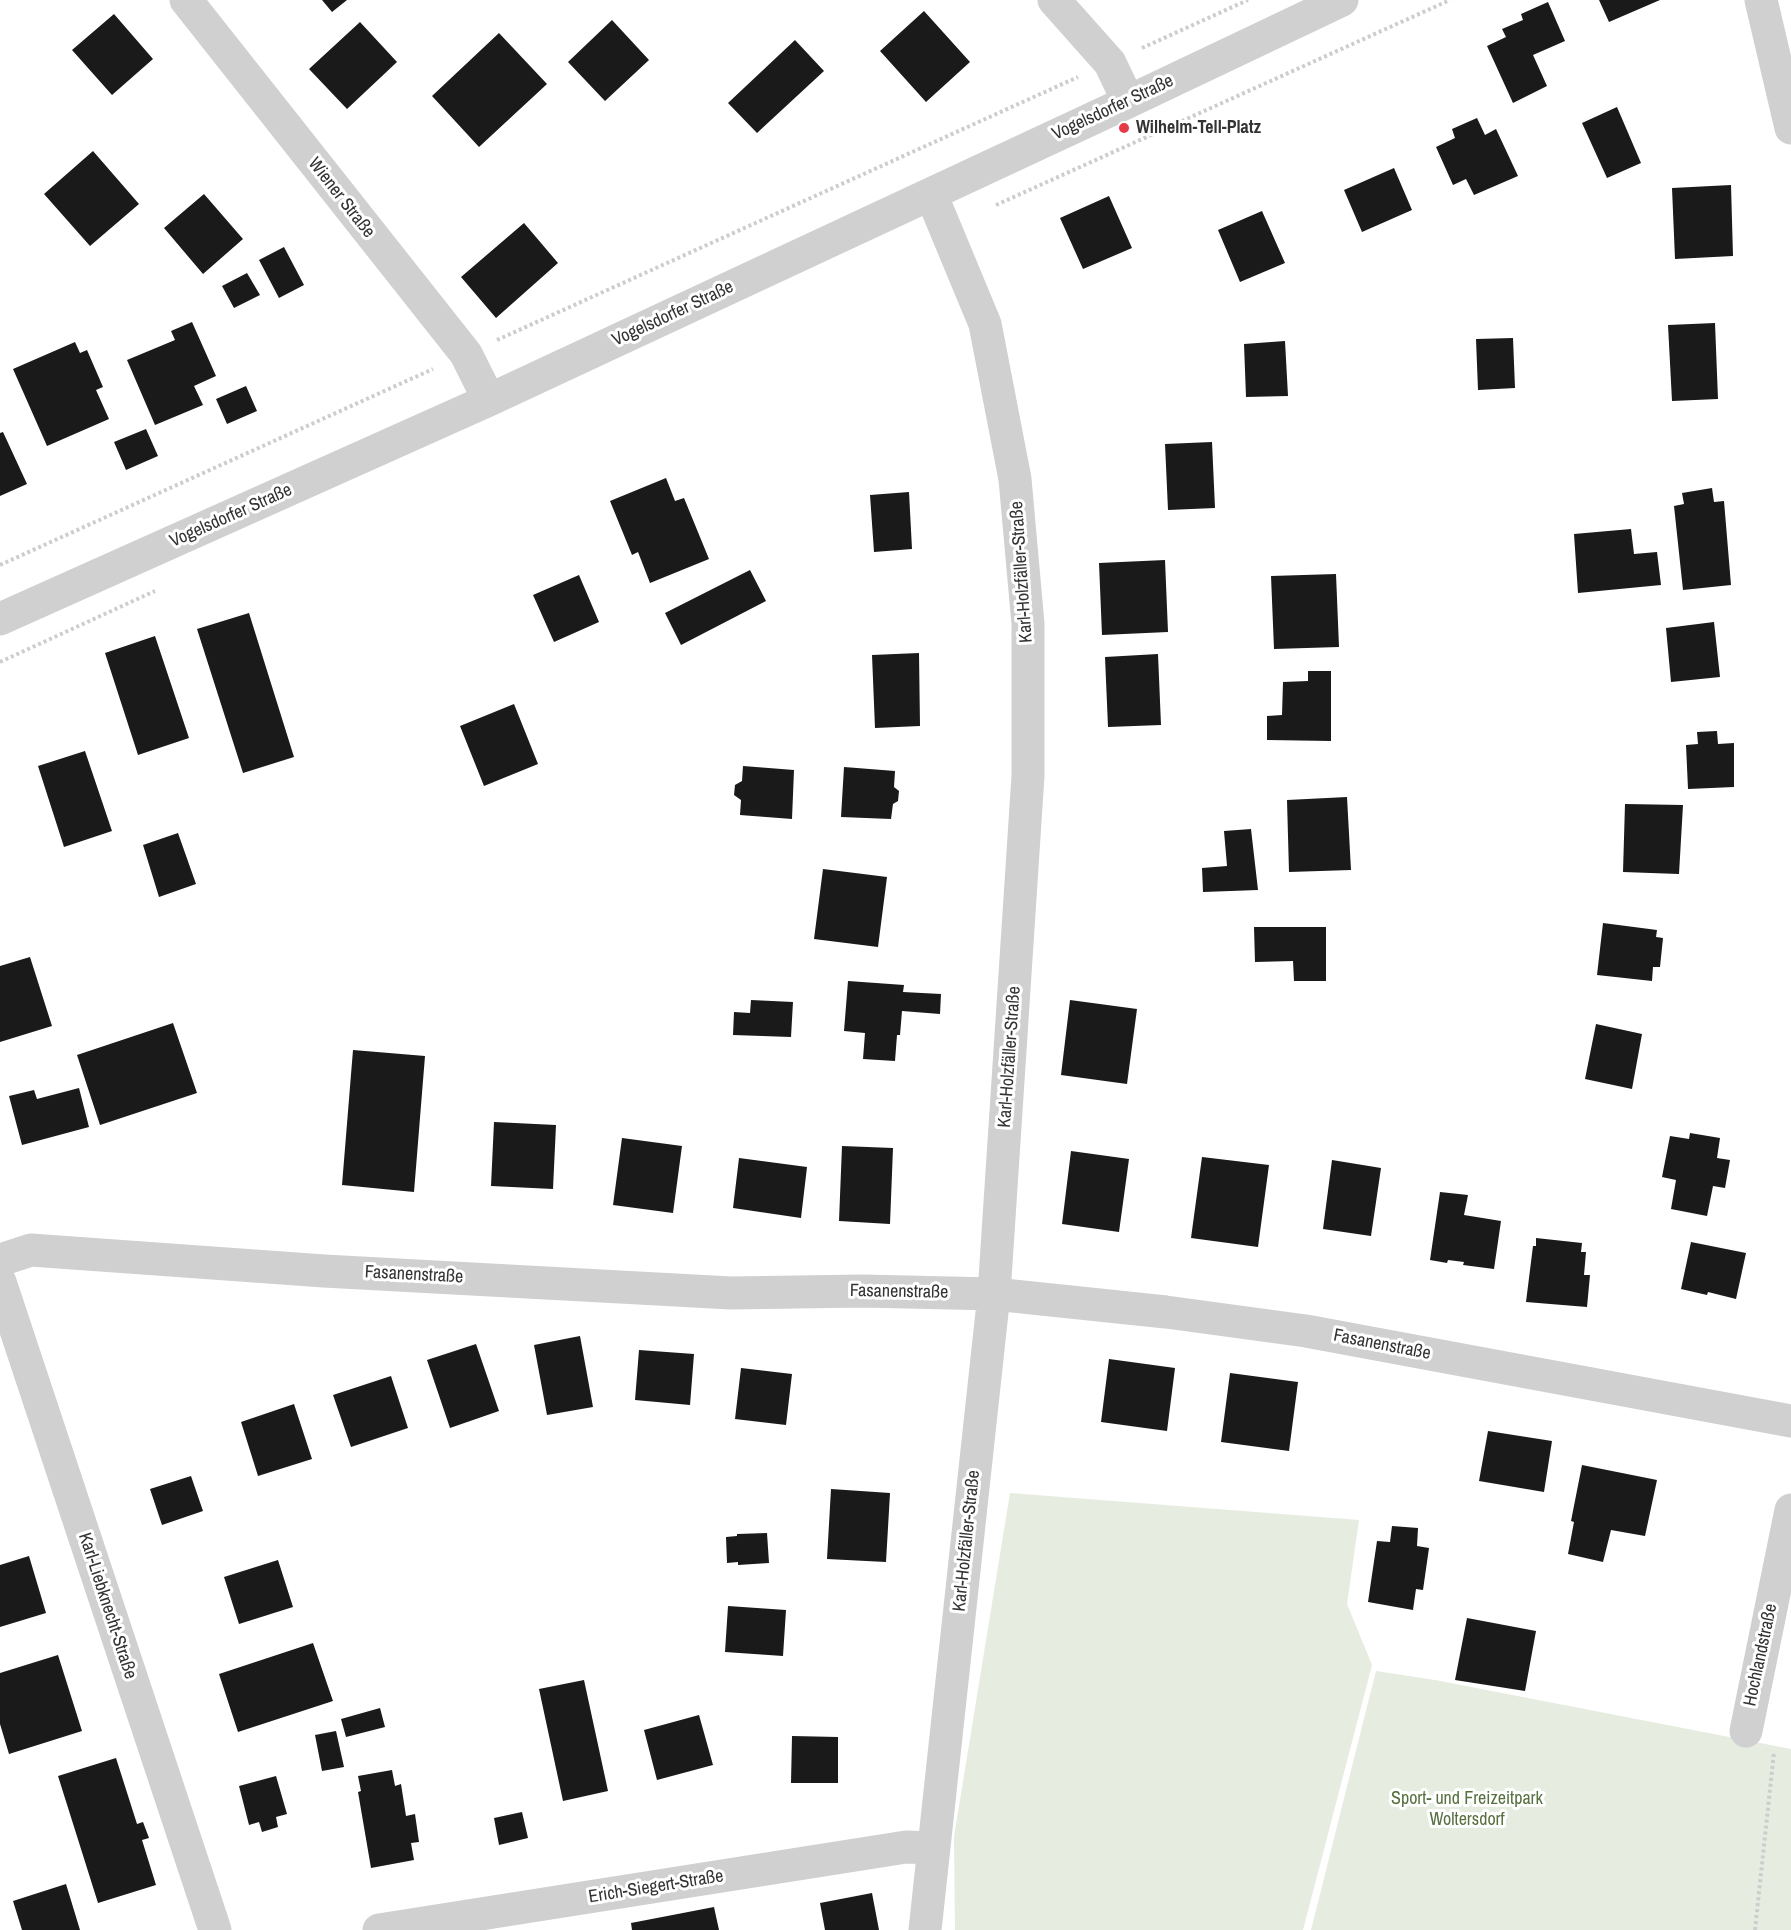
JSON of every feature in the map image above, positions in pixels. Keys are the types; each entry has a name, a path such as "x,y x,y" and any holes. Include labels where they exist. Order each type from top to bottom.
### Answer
{"street":[{"name":"Wiener Straße","path":"186,0 466,354 489,400"},
{"path":"1054,0 1110,63 1128,101"},
{"name":"Vogelsdorfer Straße","path":"0,619 489,400 1342,0"},
{"path":"1761,0 1791,128"},
{"name":"Karl-Holzfäller-Straße","path":"925,1930 994,1294 1028,776 1028,624 1015,479 985,324 931,194"},
{"name":"Fasanenstraße","path":"0,1260 31,1250 324,1271 731,1293 863,1291 994,1294 1166,1312 1305,1331 1791,1421"},
{"name":"Karl-Liebknecht-Straße","path":"0,1282 215,1930"},
{"name":"Hochlandstraße","path":"1746,1731 1791,1510"},
{"name":"Erich-Siegert-Straße","path":"379,1930 906,1847 933,1848"}],"path":[{"path":"0,565 1248,0"},
{"path":"1755,1930 1775,1746"}],"green space":[{"path":"1010,1493 1359,1520 1347,1604 1372,1665 1303,1930 955,1930 954,1837"},
{"name":"Sport- und Freizeitpark Woltersdorf","path":"1376,1671 1435,1680 1791,1749 1791,1930 1311,1930"}],"building":[{"path":"322,0 347,0 332,12"},
{"path":"1599,0 1660,0 1609,22"},
{"path":"1548,2 1565,41 1533,55 1547,86 1513,103 1487,46 1506,37 1502,29 1523,20 1521,14"},
{"path":"924,11 970,62 926,102 880,51"},
{"path":"114,14 153,59 112,95 72,50"},
{"path":"612,20 649,60 605,101 568,62"},
{"path":"360,22 397,62 347,109 309,69"},
{"path":"499,33 547,84 479,147 432,96"},
{"path":"795,40 824,71 757,133 728,103"},
{"path":"1617,107 1641,163 1607,178 1582,123"},
{"path":"1477,118 1485,135 1496,129 1518,176 1474,195 1466,179 1453,185 1436,147 1455,138 1452,129"},
{"path":"93,151 139,204 90,246 44,194"},
{"path":"1394,168 1412,210 1362,232 1344,190"},
{"path":"1731,185 1733,256 1675,259 1672,188"},
{"path":"204,194 243,239 203,274 164,228"},
{"path":"1109,196 1132,248 1083,269 1060,218"},
{"path":"1262,211 1285,263 1240,282 1218,230"},
{"path":"524,223 558,263 496,318 461,277"},
{"path":"284,247 304,285 279,298 259,260"},
{"path":"247,273 260,295 234,308 222,286"},
{"path":"192,322 216,376 194,386 203,405 155,425 127,360 175,340 171,331"},
{"path":"1715,323 1718,399 1672,401 1668,325"},
{"path":"1513,338 1515,388 1478,390 1476,339"},
{"path":"1285,341 1288,396 1246,397 1244,344"},
{"path":"75,342 80,353 87,350 103,387 96,390 109,419 47,446 13,369"},
{"path":"246,386 257,411 227,424 216,399"},
{"path":"146,429 158,456 126,470 114,442"},
{"path":"3,432 27,484 0,496 0,433"},
{"path":"1212,442 1215,508 1168,510 1165,444"},
{"path":"666,478 675,501 684,498 709,559 650,583 638,552 632,555 610,501"},
{"path":"1712,488 1714,502 1724,501 1731,585 1683,590 1674,506 1684,504 1682,493"},
{"path":"909,492 912,549 874,552 870,495"},
{"path":"1631,529 1634,554 1657,552 1661,585 1578,593 1574,534"},
{"path":"1165,560 1168,632 1102,635 1099,563"},
{"path":"750,570 766,601 681,645 665,613"},
{"path":"1336,574 1339,647 1274,649 1271,576"},
{"path":"579,575 599,622 554,642 533,595"},
{"path":"249,613 294,757 243,773 197,629"},
{"path":"1714,622 1720,677 1671,682 1666,628"},
{"path":"155,636 189,738 138,755 105,653"},
{"path":"919,653 920,726 875,728 872,655"},
{"path":"1158,654 1161,725 1108,727 1105,657"},
{"path":"1308,671 1331,671 1331,741 1267,740 1267,716 1282,715 1283,682 1308,681"},
{"path":"514,704 538,764 484,786 460,726"},
{"path":"1717,731 1718,744 1734,743 1734,787 1688,789 1686,745 1698,744 1697,732"},
{"path":"85,751 112,831 64,847 38,766"},
{"path":"743,766 794,770 792,819 740,815 741,800 734,795 735,785 742,781"},
{"path":"844,767 895,771 894,787 899,791 898,801 893,804 891,819 841,817"},
{"path":"1347,797 1351,870 1289,872 1287,800"},
{"path":"1625,804 1683,805 1679,874 1623,872"},
{"path":"1251,829 1258,890 1203,892 1202,868 1227,866 1224,831"},
{"path":"178,833 196,884 159,897 143,845"},
{"path":"823,869 887,877 878,947 814,939"},
{"path":"1603,923 1657,930 1656,937 1663,938 1660,967 1653,967 1652,981 1597,975"},
{"path":"1254,927 1326,927 1326,981 1294,981 1293,961 1255,962"},
{"path":"30,957 52,1026 0,1042 0,966"},
{"path":"848,981 904,985 903,992 941,994 940,1014 902,1011 895,1061 863,1059 865,1033 844,1031"},
{"path":"751,1000 793,1002 791,1037 733,1035 734,1012 750,1013"},
{"path":"1070,1000 1137,1009 1127,1084 1061,1075"},
{"path":"173,1023 197,1093 100,1125 77,1055"},
{"path":"1596,1024 1642,1034 1632,1089 1585,1079"},
{"path":"353,1050 425,1056 414,1192 342,1185"},
{"path":"79,1088 89,1127 22,1145 9,1096 34,1090 37,1099"},
{"path":"494,1122 556,1125 553,1189 491,1186"},
{"path":"1690,1133 1720,1138 1717,1158 1730,1160 1725,1188 1713,1186 1707,1216 1671,1209 1676,1180 1662,1177 1670,1136 1689,1139"},
{"path":"622,1138 682,1146 673,1213 613,1205"},
{"path":"842,1146 893,1148 890,1224 839,1221"},
{"path":"1071,1151 1129,1159 1119,1232 1062,1224"},
{"path":"1202,1157 1269,1165 1258,1247 1191,1238"},
{"path":"739,1158 807,1167 801,1218 733,1208"},
{"path":"1332,1160 1381,1168 1371,1236 1323,1229"},
{"path":"1440,1192 1468,1195 1464,1215 1501,1221 1494,1269 1463,1265 1464,1262 1448,1260 1447,1263 1430,1260"},
{"path":"1536,1238 1582,1243 1581,1252 1586,1252 1584,1275 1590,1275 1587,1307 1526,1302"},
{"path":"1691,1242 1746,1253 1736,1299 1708,1292 1707,1295 1681,1289"},
{"path":"580,1336 593,1407 547,1415 534,1345"},
{"path":"476,1344 499,1411 450,1428 427,1360"},
{"path":"639,1350 694,1354 690,1405 635,1400"},
{"path":"1109,1359 1175,1368 1167,1431 1101,1422"},
{"path":"741,1368 792,1374 786,1425 735,1419"},
{"path":"1230,1373 1298,1382 1289,1451 1221,1442"},
{"path":"391,1376 408,1428 351,1447 333,1395"},
{"path":"294,1404 312,1459 258,1476 241,1422"},
{"path":"1488,1431 1552,1441 1544,1492 1479,1481"},
{"path":"1582,1465 1657,1480 1645,1536 1611,1530 1603,1562 1568,1554 1574,1522 1571,1521"},
{"path":"191,1476 203,1511 162,1525 150,1489"},
{"path":"831,1489 890,1493 886,1562 827,1559"},
{"path":"1392,1526 1418,1528 1417,1546 1429,1548 1423,1590 1416,1589 1413,1610 1368,1602 1377,1541 1390,1542"},
{"path":"767,1533 769,1563 738,1565 738,1562 727,1563 726,1537 737,1536 737,1534"},
{"path":"29,1556 46,1613 0,1627 0,1565"},
{"path":"278,1560 293,1607 239,1624 224,1577"},
{"path":"728,1606 786,1610 783,1656 725,1652"},
{"path":"1467,1618 1536,1631 1525,1691 1455,1680"},
{"path":"313,1643 333,1701 238,1732 219,1674"},
{"path":"58,1655 82,1731 9,1754 0,1724 0,1673"},
{"path":"584,1680 608,1791 563,1801 539,1689"},
{"path":"380,1708 385,1727 346,1737 341,1719"},
{"path":"699,1715 713,1765 657,1780 644,1730"},
{"path":"336,1731 344,1767 322,1771 315,1735"},
{"path":"792,1736 838,1737 838,1783 791,1783"},
{"path":"116,1758 137,1824 143,1822 149,1838 142,1840 156,1885 98,1903 58,1776"},
{"path":"392,1770 395,1786 401,1784 406,1816 415,1814 419,1842 411,1843 414,1860 371,1868 358,1792 361,1791 358,1776"},
{"path":"276,1776 287,1814 276,1817 278,1827 262,1832 259,1822 249,1825 239,1786"},
{"path":"522,1812 528,1838 499,1845 494,1818"},
{"path":"66,1884 80,1930 22,1930 13,1901"},
{"path":"872,1893 879,1930 825,1930 820,1903"},
{"path":"714,1907 719,1930 632,1930 631,1923"}],"place":[{"name":"Wilhelm-Tell-Platz","path":"1124,128"}]}
